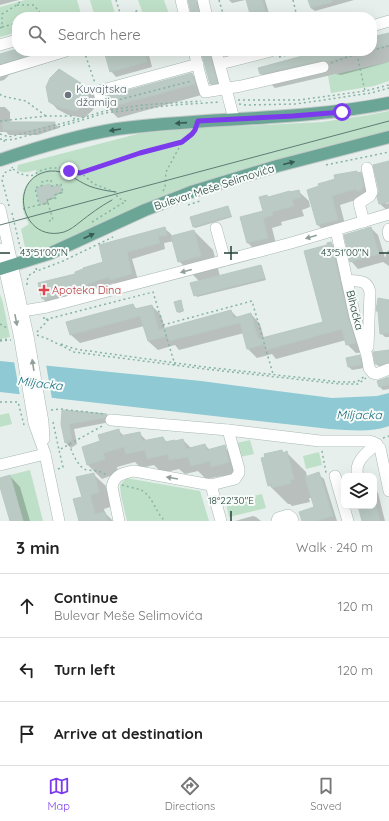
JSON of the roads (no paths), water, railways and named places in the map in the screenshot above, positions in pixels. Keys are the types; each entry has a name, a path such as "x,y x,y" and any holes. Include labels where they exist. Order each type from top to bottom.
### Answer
{"main road":[{"path":"0,160 22,152 103,132 198,121 321,114 389,103"},
{"name":"Bulevar Meše Selimovića","path":"6,268 51,253 145,210 191,192 277,166 389,137"}],"street":[{"path":"181,0 184,12"},
{"path":"203,0 206,12"},
{"path":"377,25 389,21"},
{"path":"0,45 12,41"},
{"path":"0,71 50,56"},
{"path":"196,56 205,92 228,96 241,86 323,67"},
{"path":"218,56 234,119"},
{"path":"220,64 251,56"},
{"path":"105,102 99,92 198,64"},
{"path":"364,222 359,203 370,196 372,192 367,168"},
{"path":"0,209 6,268 23,311 26,349"},
{"path":"23,311 45,310 110,290 336,230 389,214"},
{"path":"216,228 225,260"},
{"path":"389,229 389,236"},
{"name":"Bihaćka","path":"336,230 355,317 367,356 369,368 376,374 389,370"},
{"path":"0,249 41,408 45,454 59,521"},
{"path":"348,280 365,283 368,285 370,292 367,356"},
{"path":"108,419 228,430 320,441 369,440 382,454 389,491"},
{"path":"119,521 112,487 117,476 123,473 134,471 211,485 235,479 239,473 228,430"},
{"path":"358,473 357,468 359,462 367,453 382,454"},
{"path":"0,465 45,454"},
{"path":"335,476 348,521"},
{"path":"211,485 220,521"},
{"path":"277,521 278,518 288,515 293,521"}],"water":[{"name":"Miljacka","path":"0,361 201,381 332,398 377,396 389,393 389,426 375,430 330,429 0,392"}],"tram line":[{"path":"0,225 389,121"},
{"path":"112,200 64,232 49,233 37,228 29,220 24,208 24,196 28,185 36,176 50,171 61,172 92,187 116,192"}],"place":[{"name":"Kuvajtska džamija","path":"68,95"},
{"name":"Apoteka Dina","path":"44,290"}]}
